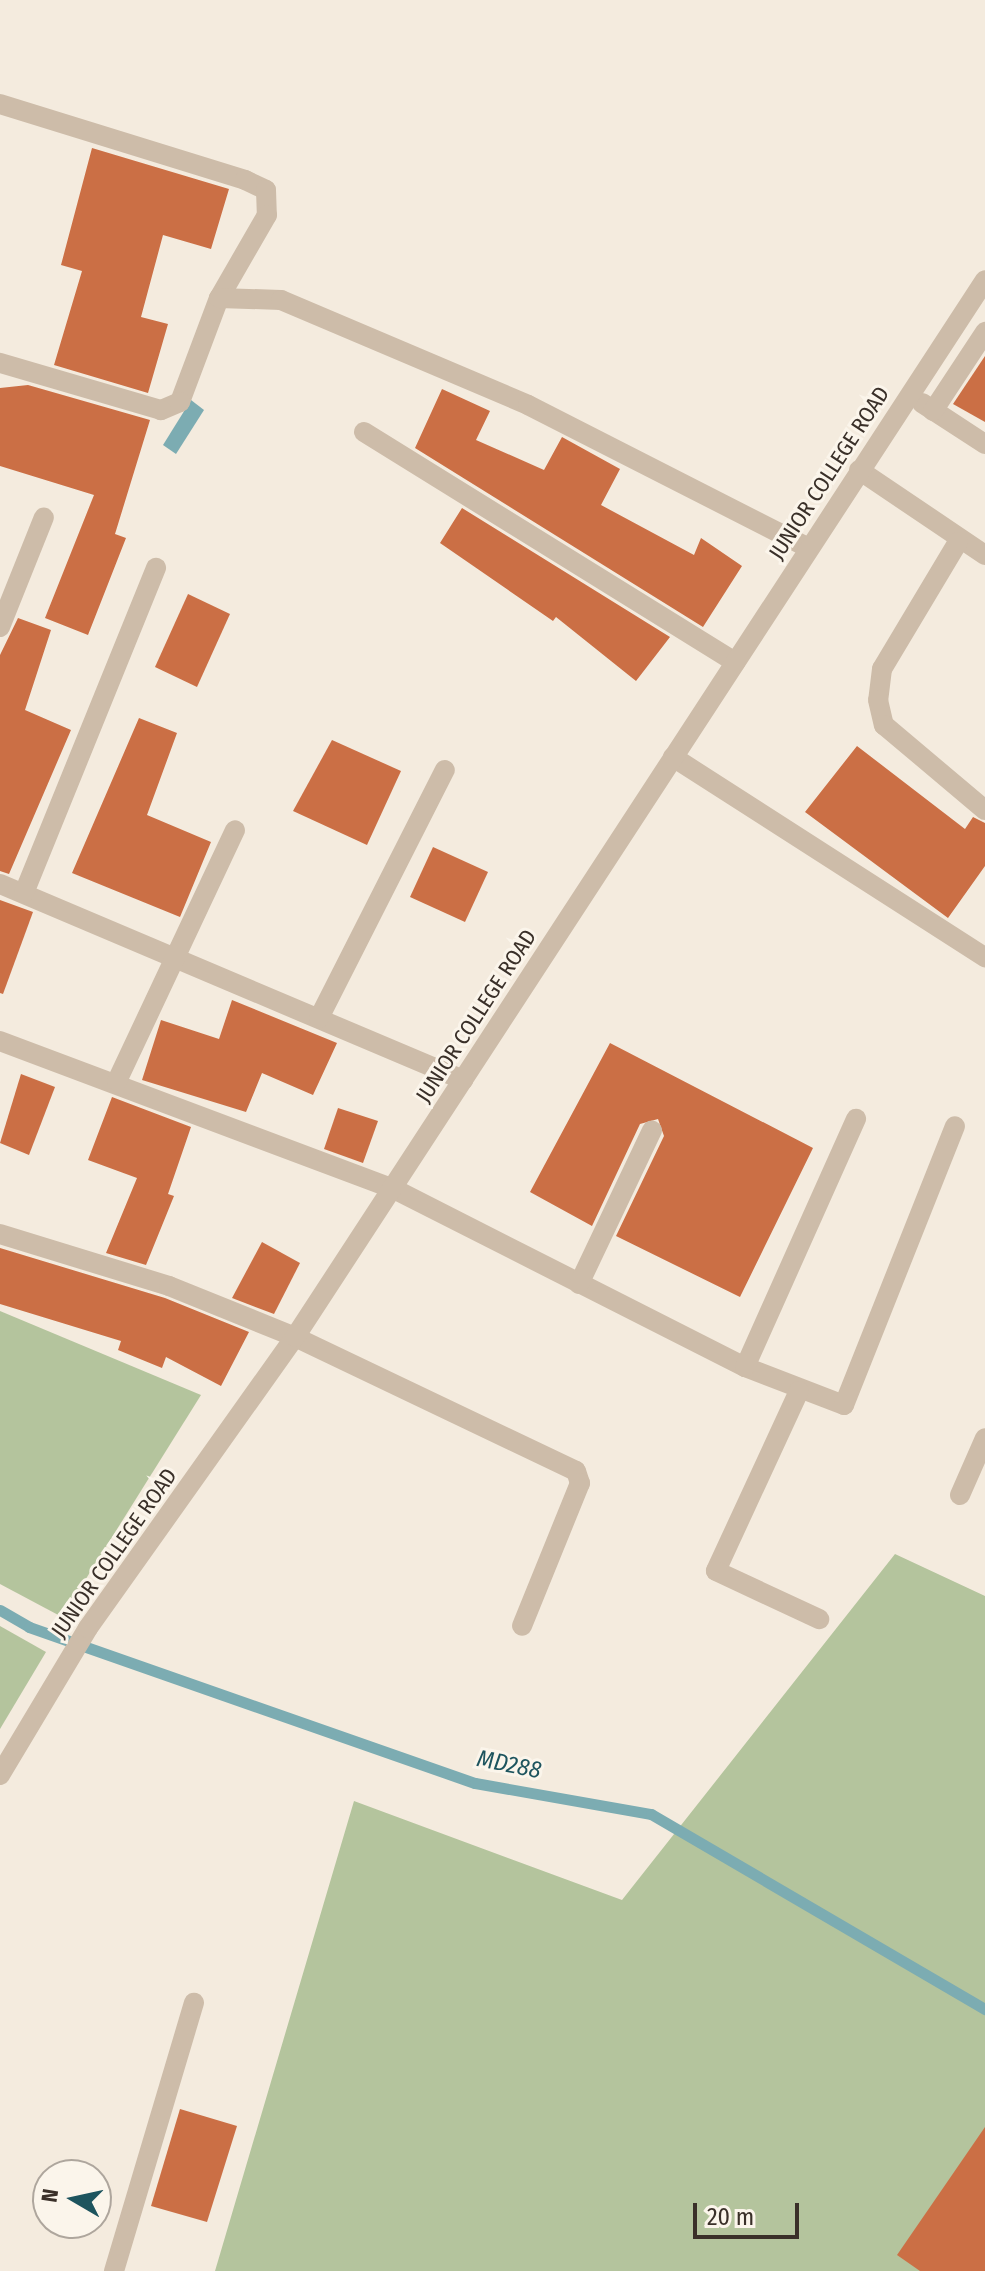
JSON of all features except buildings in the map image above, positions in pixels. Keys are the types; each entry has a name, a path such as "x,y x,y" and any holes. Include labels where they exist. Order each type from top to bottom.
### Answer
{"street":[{"path":"0,104 266,190 267,215 219,298 180,402 161,410 0,363"},
{"name":"JUNIOR COLLEGE ROAD","path":"0,1775 88,1628 295,1337 985,280"},
{"path":"219,298 281,300 470,380 809,548"},
{"path":"933,411 985,330 963,313"},
{"path":"909,394 985,444"},
{"path":"364,432 735,662"},
{"path":"859,470 958,542 985,555"},
{"path":"0,627 44,517"},
{"path":"958,542 882,669 878,700 884,725 985,810"},
{"path":"24,893 156,568"},
{"path":"673,757 985,957"},
{"path":"319,1018 445,770"},
{"path":"117,1081 173,956 235,830"},
{"path":"0,884 463,1080"},
{"path":"0,1041 117,1081 392,1188 745,1367 799,1391 844,1405 955,1126"},
{"path":"745,1367 856,1119"},
{"path":"579,1284 652,1130"},
{"path":"0,1234 169,1286 295,1337 576,1471 580,1483 522,1626"},
{"path":"799,1391 716,1571 819,1619"},
{"path":"960,1495 984,1445"},
{"path":"114,2271 194,2003"}],"green space":[{"path":"0,1311 201,1395 62,1617 0,1584"},
{"path":"895,1554 985,1596 985,2271 215,2271 354,1801 622,1900"},
{"path":"0,1626 46,1652 0,1729"}],"water":[{"path":"191,400 204,410 176,454 163,445"}],"waterway":[{"name":"MD288","path":"0,1610 29,1627 475,1783 651,1814 985,2009"}]}
